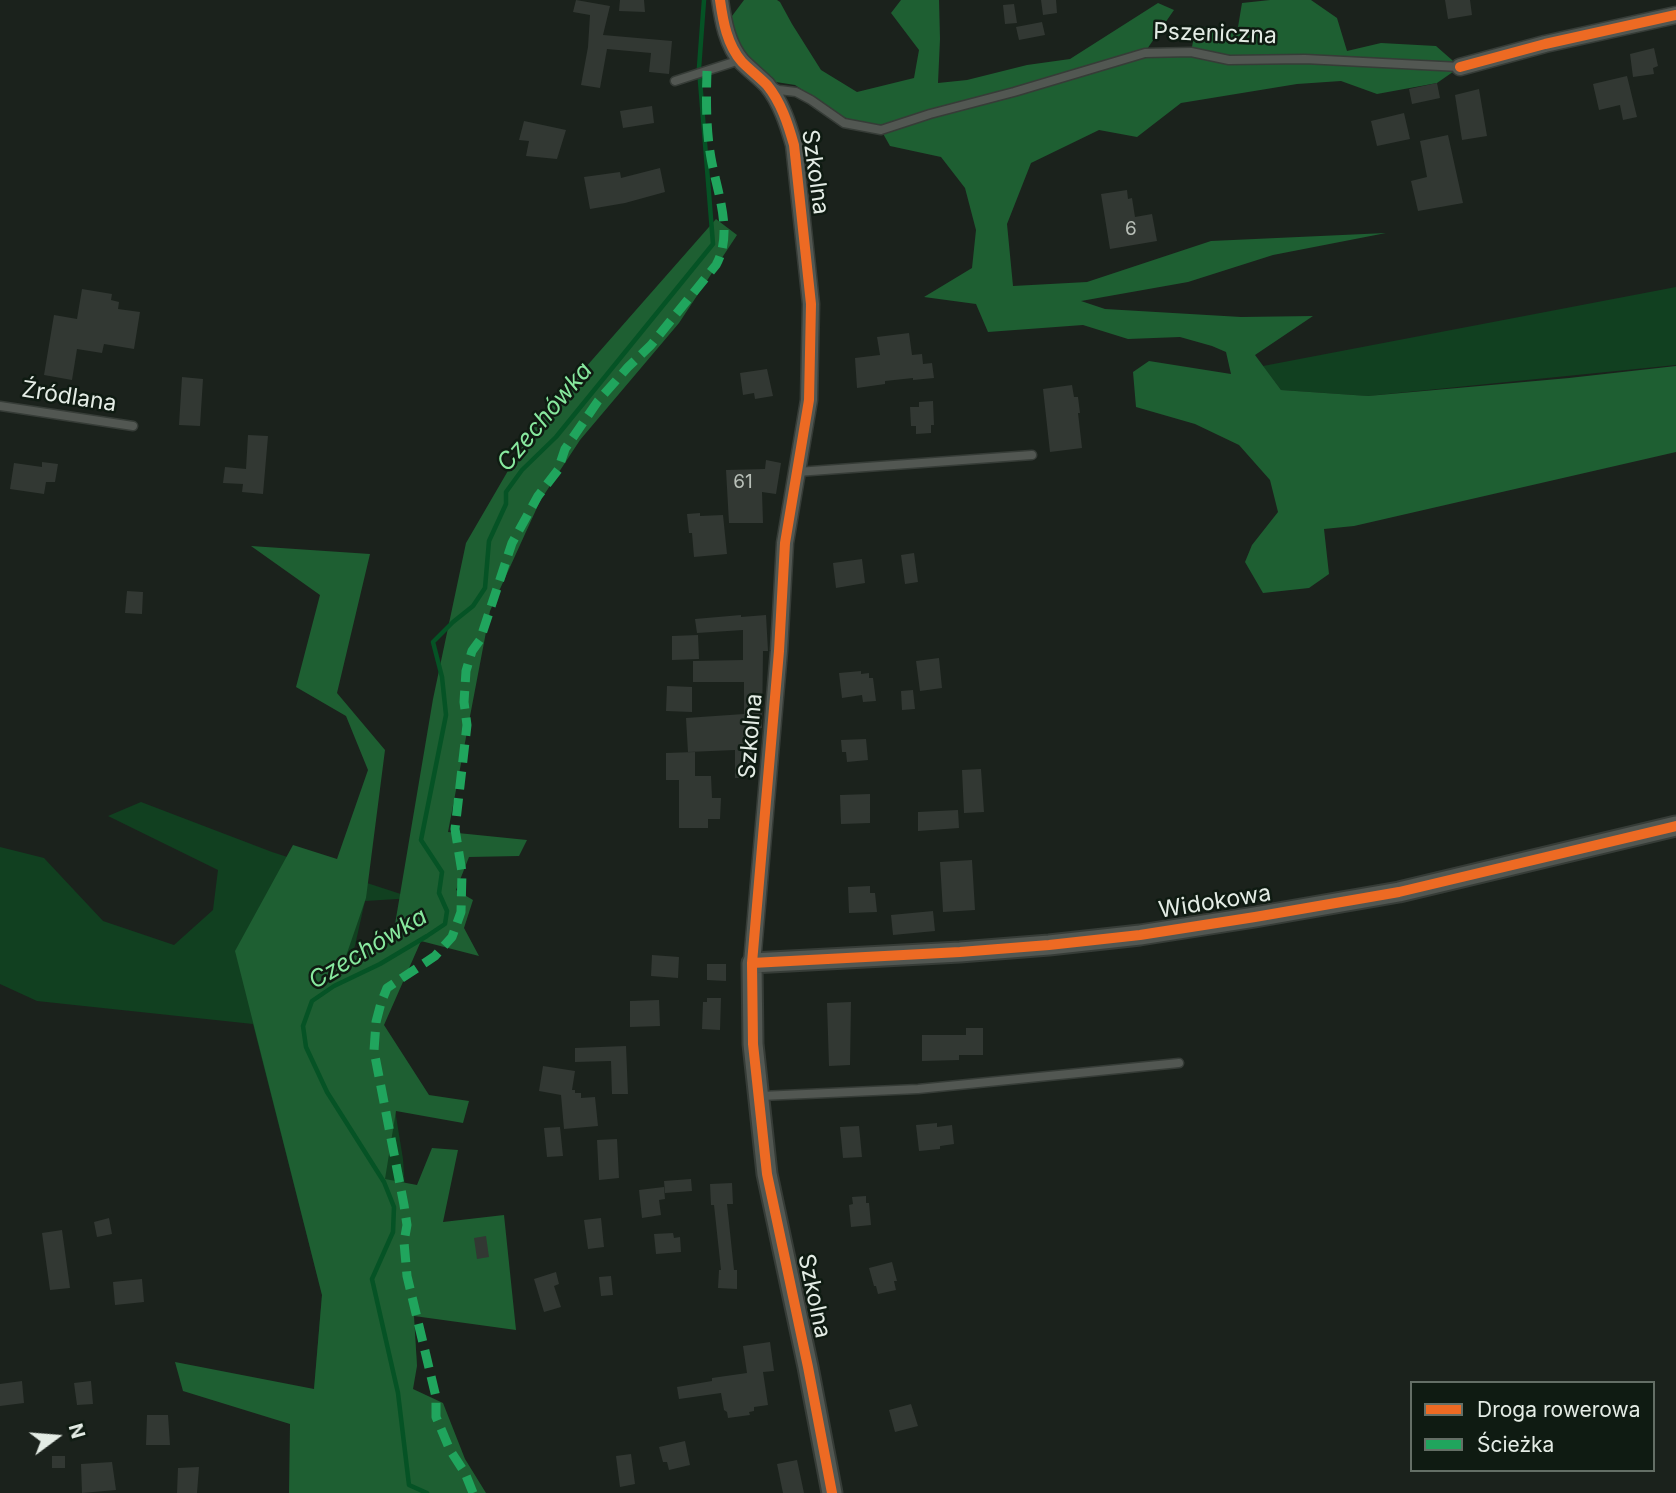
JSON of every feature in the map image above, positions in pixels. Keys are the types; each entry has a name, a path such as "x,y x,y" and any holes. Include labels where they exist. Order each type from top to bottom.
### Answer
{"street":[{"name":"Szkolna","path":"720,0 724,26 733,48 740,60 767,85 788,123 794,145 811,304 809,400 785,543 779,651 752,963 753,1044 767,1174 832,1493"},
{"name":"Pszeniczna","path":"1460,68 1545,44 1676,15"},
{"name":"Widokowa","path":"752,963 960,952 1140,935 1399,892 1676,826"}],"lane":[{"name":"Pszeniczna","path":"767,85 796,92 844,123 881,130 1145,53 1191,52 1229,60 1305,59 1460,68"},
{"path":"675,81 740,60"},
{"name":"Źródlana","path":"0,406 133,426"},
{"path":"797,472 1032,455"},
{"path":"758,1097 918,1089 1179,1063"}],"green space":[{"path":"744,0 780,2 821,70 857,92 914,78 919,50 891,13 901,0 939,0 938,83 967,80 1027,65 1070,59 1158,3 1174,10 1145,52 1191,52 1196,26 1237,33 1242,3 1270,0 1311,0 1337,18 1347,51 1381,43 1436,46 1460,67 1437,83 1377,94 1341,81 1297,84 1181,103 1137,137 1099,130 1031,163 1007,224 1013,286 1087,282 1211,241 1386,233 1273,255 1188,282 1081,301 1105,309 1241,317 1313,316 1255,355 1281,390 1368,396 1676,366 1676,452 1354,526 1324,529 1329,574 1309,588 1263,593 1245,562 1252,545 1278,512 1270,480 1239,445 1195,424 1136,407 1133,372 1149,361 1231,374 1226,352 1180,337 1128,339 1083,325 988,332 976,304 924,297 972,268 976,230 965,188 941,157 890,146 881,130 843,117 795,85 776,82 758,71 739,47 729,20"},
{"path":"716,219 737,235 679,323 580,440 540,501 490,611 448,832 527,840 519,856 469,857 456,890 473,900 464,928 479,956 421,941 384,1025 429,1095 469,1101 463,1123 396,1111 385,1179 417,1185 432,1148 458,1150 443,1222 504,1215 516,1330 414,1316 417,1366 413,1389 443,1403 465,1459 486,1493 289,1493 290,1424 183,1391 175,1362 314,1389 322,1295 235,951 293,845 337,859 368,770 346,716 296,687 320,595 251,546 370,554 337,693 385,750 366,898 346,956 392,942 433,699 466,543 534,426"},
{"path":"1676,287 1676,365 1368,396 1281,390 1263,366"},
{"path":"141,802 272,852 413,898 365,901 335,1034 382,1030 403,1159 417,1366 314,1390 322,1295 253,1024 37,1001 0,984 0,847 44,858 103,921 174,945 213,910 218,870 108,816"}],"building":[{"path":"576,0 610,6 603,35 672,41 669,74 649,72 651,53 607,49 600,88 581,85 590,15 573,12"},
{"path":"620,0 644,0 645,12 619,11"},
{"path":"1041,0 1056,0 1057,13 1043,15"},
{"path":"1445,0 1470,0 1472,15 1448,19"},
{"path":"1014,4 1017,23 1005,24 1003,5"},
{"path":"1042,22 1045,35 1019,40 1016,27"},
{"path":"1654,48 1658,66 1653,68 1654,74 1633,77 1630,54"},
{"path":"1627,76 1637,117 1623,120 1620,105 1599,110 1593,84"},
{"path":"1437,83 1440,98 1412,104 1409,89"},
{"path":"1479,89 1487,136 1462,140 1455,95"},
{"path":"652,106 654,123 623,128 620,111"},
{"path":"1404,113 1410,139 1377,146 1371,121"},
{"path":"524,121 566,130 557,159 526,156 529,141 519,140"},
{"path":"1448,135 1463,203 1418,211 1411,181 1427,177 1420,141"},
{"path":"660,168 665,192 590,209 584,177 620,172 621,178"},
{"path":"1127,190 1128,199 1132,198 1135,217 1152,214 1157,241 1110,249 1101,194"},
{"path":"82,289 112,294 111,300 119,302 118,309 140,312 134,349 104,344 102,353 77,349 72,380 44,375 54,315 77,319"},
{"path":"909,333 912,355 922,354 923,364 932,363 934,378 885,381 885,384 857,388 855,358 880,355 877,337"},
{"path":"767,369 773,396 755,399 754,393 743,395 740,373"},
{"path":"182,377 203,379 200,426 179,425"},
{"path":"1072,385 1074,397 1078,397 1082,448 1050,452 1043,389"},
{"path":"933,401 934,425 931,425 931,433 916,434 916,426 911,426 910,407 919,407 919,402"},
{"path":"248,435 268,436 263,494 242,492 243,484 223,483 225,467 246,469"},
{"path":"766,460 781,463 776,494 762,492 763,523 729,523 726,470 765,469"},
{"path":"42,462 58,464 55,482 46,482 44,494 10,489 14,463 42,467"},
{"path":"700,513 700,516 723,515 727,554 694,557 687,514"},
{"path":"914,553 918,582 905,584 901,555"},
{"path":"862,559 865,583 836,588 833,563"},
{"path":"127,591 143,592 142,614 125,613"},
{"path":"766,615 768,651 763,651 762,728 752,729 751,778 735,778 735,750 688,752 686,718 744,714 744,682 693,682 693,661 743,660 743,630 697,633 695,619"},
{"path":"698,635 699,659 672,660 672,636"},
{"path":"939,658 942,688 920,691 916,661"},
{"path":"861,671 861,674 869,673 869,678 873,678 876,701 863,702 862,695 842,698 839,673"},
{"path":"667,686 692,687 692,712 666,711"},
{"path":"913,690 915,709 902,710 901,691"},
{"path":"866,739 868,760 847,762 846,752 842,752 841,740"},
{"path":"695,752 695,776 711,776 712,798 721,798 720,819 708,819 708,828 679,828 679,780 666,780 666,753"},
{"path":"981,769 984,812 964,813 962,770"},
{"path":"870,794 870,823 841,824 840,795"},
{"path":"958,810 959,828 918,831 918,812"},
{"path":"972,860 975,910 943,912 940,862"},
{"path":"870,886 870,893 875,893 877,912 849,913 848,887"},
{"path":"933,911 935,931 893,935 891,915"},
{"path":"652,955 679,957 678,978 651,976"},
{"path":"707,964 726,964 726,981 707,980"},
{"path":"707,998 721,998 720,1030 702,1029 703,1002 707,1002"},
{"path":"659,1000 660,1026 630,1027 630,1001"},
{"path":"851,1002 850,1065 829,1066 827,1003"},
{"path":"966,1028 983,1028 983,1055 959,1055 959,1060 922,1061 922,1035 966,1035"},
{"path":"626,1046 628,1094 612,1094 611,1061 575,1062 575,1048"},
{"path":"543,1066 575,1071 572,1090 581,1093 581,1098 595,1097 598,1126 564,1129 561,1095 539,1091"},
{"path":"937,1123 937,1127 952,1125 954,1144 940,1146 940,1149 919,1151 916,1125"},
{"path":"859,1126 862,1157 843,1158 840,1127"},
{"path":"560,1127 563,1156 547,1157 544,1128"},
{"path":"617,1139 619,1178 599,1180 597,1140"},
{"path":"691,1179 692,1191 665,1193 664,1181"},
{"path":"732,1183 733,1204 727,1204 734,1270 737,1270 737,1289 718,1288 721,1270 710,1184"},
{"path":"664,1187 665,1199 659,1200 661,1215 642,1218 639,1190"},
{"path":"866,1196 871,1225 851,1227 849,1205 853,1204 852,1197"},
{"path":"109,1218 112,1234 97,1237 94,1222"},
{"path":"601,1218 604,1247 588,1249 584,1220"},
{"path":"62,1230 70,1288 50,1290 42,1233"},
{"path":"673,1233 674,1238 680,1237 681,1252 656,1254 654,1234"},
{"path":"486,1236 489,1257 477,1259 474,1238"},
{"path":"892,1262 897,1281 894,1281 896,1290 878,1294 869,1268"},
{"path":"556,1272 559,1284 554,1286 561,1307 544,1312 534,1279"},
{"path":"611,1276 613,1295 601,1296 599,1277"},
{"path":"142,1279 144,1302 115,1305 113,1282"},
{"path":"770,1342 774,1371 763,1372 768,1405 754,1407 754,1411 749,1412 750,1415 728,1418 721,1393 679,1399 677,1387 747,1373 743,1346"},
{"path":"22,1381 24,1403 0,1406 0,1384"},
{"path":"91,1381 93,1404 77,1405 74,1383"},
{"path":"911,1404 918,1426 895,1432 889,1410"},
{"path":"147,1415 168,1415 170,1445 146,1445"},
{"path":"685,1441 690,1465 669,1470 667,1462 663,1462 659,1447"},
{"path":"631,1454 635,1484 620,1487 616,1456"},
{"path":"52,1456 65,1456 65,1468 52,1468"},
{"path":"797,1460 804,1493 783,1493 777,1464"},
{"path":"112,1462 116,1490 82,1493 81,1464"},
{"path":"199,1467 197,1493 177,1493 178,1468"}],"waterway":[{"name":"Czechówka","path":"427,1493 409,1485 398,1393 372,1279 393,1232 394,1207 384,1182 327,1092 306,1047 303,1026 312,1001 445,924 447,911 439,893 442,872 421,840 446,715 442,677 433,642 473,606 485,588 489,541 506,504 506,492 522,470 556,437 713,244 699,68 704,0"}],"marked path":[{"path":"473,1493 436,1417 436,1397 407,1276 404,1242 407,1225 374,1051 376,1022 387,988 435,956 452,937 461,912 462,872 455,829 467,725 464,702 466,671 472,651 480,640 512,543 538,496 558,470 565,449 598,401 651,345 716,265 721,253 724,226 708,137 707,71"}],"cycle path":[{"path":"720,0 724,24 733,48 742,62 772,92 792,137 811,304 809,400 785,543 779,651 752,963 753,1044 767,1174 832,1493"},
{"path":"1460,67 1545,44 1676,15"},
{"path":"752,963 960,952 1140,935 1399,892 1676,826"}]}
